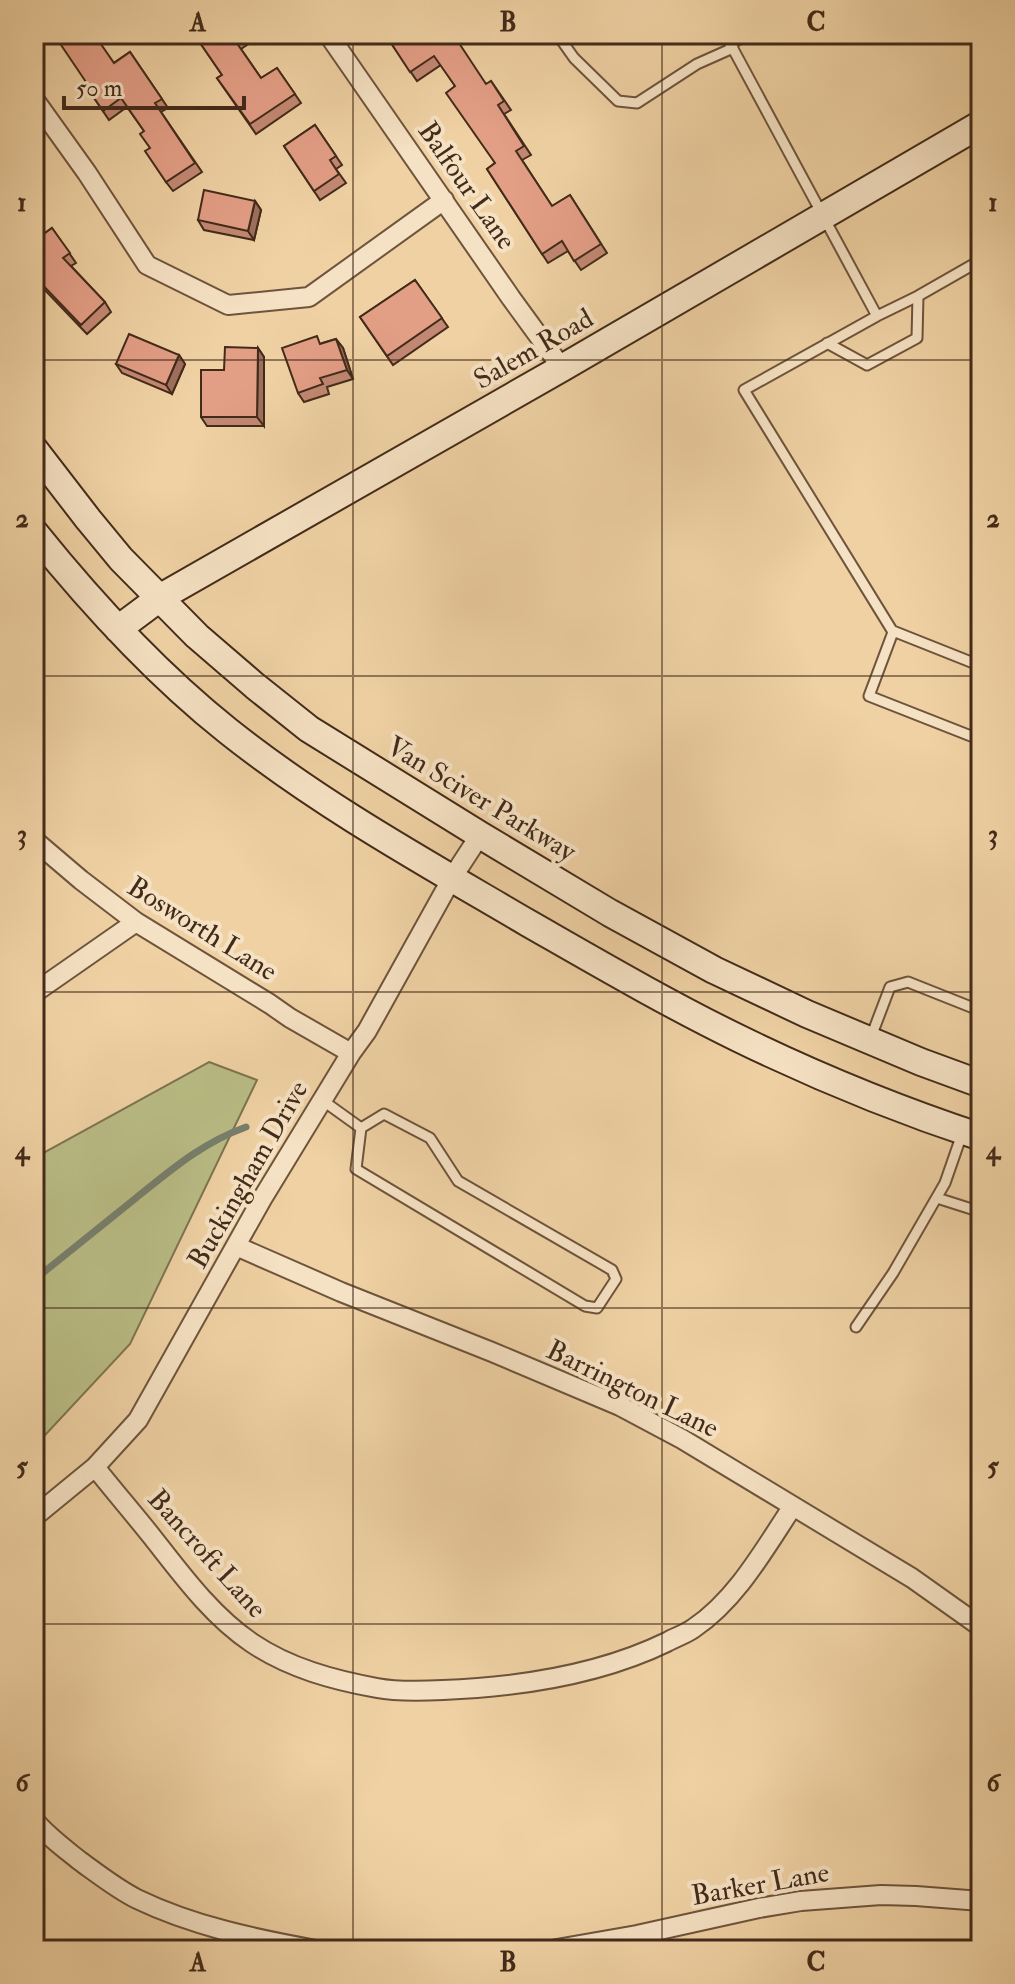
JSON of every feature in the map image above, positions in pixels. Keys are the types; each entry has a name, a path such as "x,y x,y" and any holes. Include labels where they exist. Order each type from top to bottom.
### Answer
{"street":[{"name":"Balfour Lane","path":"328,34 562,368"},
{"path":"34,99 147,265 228,305 309,297 444,200"},
{"name":"Salem Road","path":"118,629 161,597 981,124"},
{"name":"Van Sciver Parkway","path":"34,449 113,549 197,636 309,729 610,913 714,970 807,1014 981,1084"},
{"path":"34,532 74,582 170,681 227,730 309,789 452,878 645,990 742,1040 847,1086 972,1134"},
{"name":"Buckingham Drive","path":"34,1517 95,1467 138,1420 262,1199 373,1020 452,878 480,835"},
{"name":"Bosworth Lane","path":"34,840 136,922 351,1053"},
{"path":"34,993 136,922"},
{"name":"Barrington Lane","path":"236,1246 620,1406 682,1439 912,1578 981,1627"},
{"name":"Bancroft Lane","path":"95,1467 197,1592 251,1643 283,1661 316,1674 378,1688 406,1690 472,1689 524,1683 585,1671 642,1654 693,1629 718,1609 793,1506"},
{"path":"34,1820 45,1833 103,1878 135,1898 243,1936 316,1950"},
{"name":"Barker Lane","path":"551,1950 801,1901 881,1895 981,1901"}],"lane":[{"path":"557,34 574,58 618,101 637,103 749,34"},
{"path":"725,34 877,316"},
{"path":"981,260 744,390 893,631 981,666"},
{"path":"827,343 867,365 917,338 918,296"},
{"path":"893,631 869,696 981,740"},
{"path":"869,1040 890,987 908,982 981,1011"},
{"path":"322,1100 361,1128"},
{"path":"384,1114 430,1138 458,1181 612,1270 616,1279 597,1308 585,1306 356,1169 361,1128 384,1114"},
{"path":"856,1327 893,1273 972,1134"},
{"path":"937,1198 981,1212"}],"green space":[{"path":"209,1062 257,1080 130,1344 34,1447 34,1158"}],"building":[{"path":"94,34 114,63 130,52 162,99 155,103 195,163 166,182 145,151 150,148 140,134 144,131 121,98 103,111 55,36"},
{"path":"194,34 242,34 234,39 261,78 277,68 295,94 250,124 217,78 222,75"},
{"path":"392,34 453,34 486,84 491,81 504,101 498,105 524,146 516,151 552,206 570,195 601,244 574,261 562,241 542,254 487,169 495,163 446,93 455,86 434,56 410,72 391,43 396,39"},
{"path":"315,125 336,156 330,160 339,174 314,191 284,146"},
{"path":"204,190 255,201 248,231 198,220"},
{"path":"52,228 70,253 63,258 105,302 81,325 34,277 34,241"},
{"path":"415,280 442,318 387,356 360,317"},
{"path":"129,334 179,355 166,385 116,364"},
{"path":"317,336 320,344 336,339 347,370 320,378 323,384 298,393 282,348"},
{"path":"225,347 258,348 257,417 201,417 201,370 224,370"}],"waterway":[{"path":"34,1280 188,1158 246,1127"}]}
